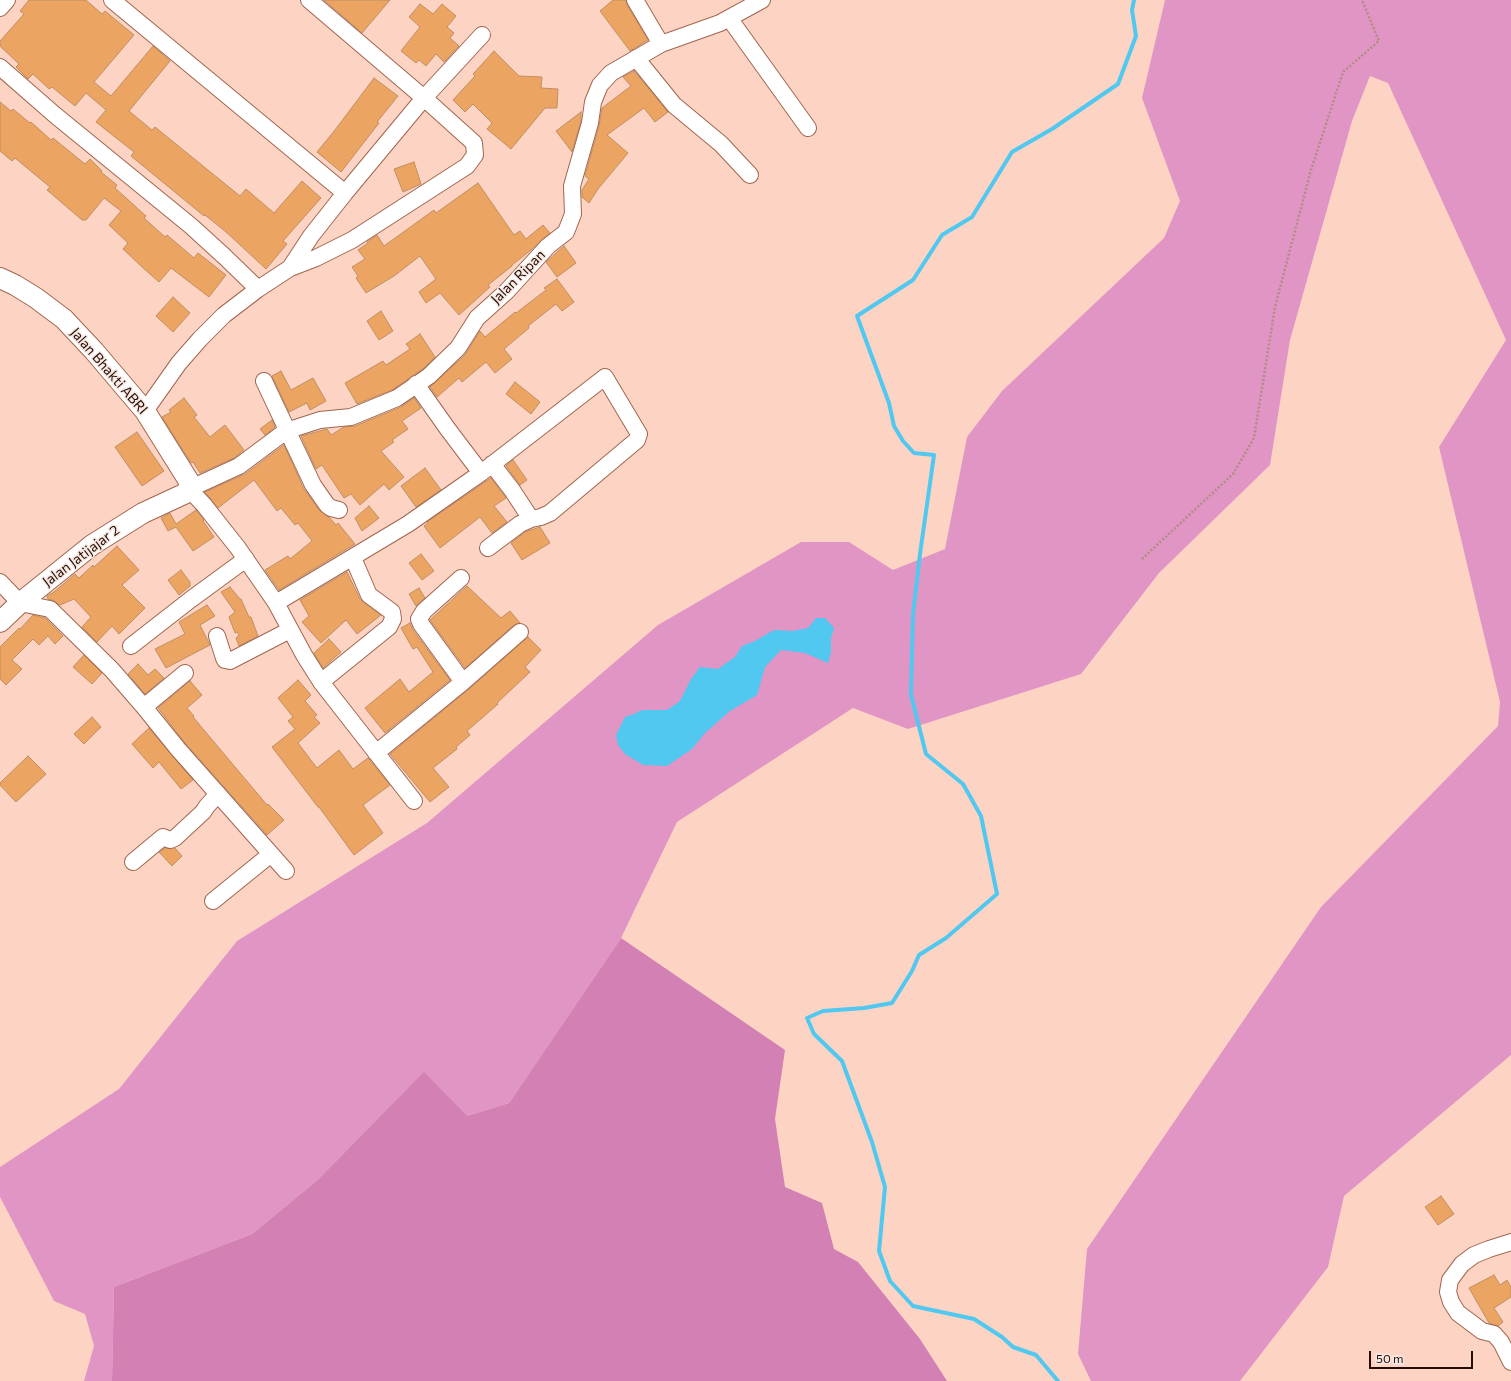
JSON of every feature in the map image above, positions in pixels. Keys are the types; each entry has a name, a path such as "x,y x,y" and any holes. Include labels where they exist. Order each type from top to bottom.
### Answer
{"street":[{"path":"0,8 7,0"},
{"path":"112,0 345,193"},
{"path":"145,411 168,377 200,339 224,315 258,289 290,268 316,258 352,240 467,166 475,155 474,143 424,98 309,0"},
{"path":"635,0 661,44"},
{"name":"Jalan Ripan","path":"189,489 239,466 286,431 320,420 351,416 397,398 430,376 458,348 477,318 507,291 548,246 566,232 574,214 572,186 590,123 593,102 600,85 611,73 661,44 720,23 762,0"},
{"path":"729,18 808,128"},
{"path":"290,268 311,236 345,193 424,98 482,35"},
{"path":"636,58 674,105 722,144 750,175"},
{"path":"0,67 55,115 191,226 258,289"},
{"name":"Jalan Bhakti ABRI","path":"0,278 31,295 64,319 94,351 145,411 190,480 189,489"},
{"path":"276,603 408,524 487,469 605,377 639,434 637,440 550,513 541,518 531,519 520,524 488,548"},
{"path":"264,382 313,485 327,505 338,510"},
{"path":"416,384 447,428 487,469 512,490 531,519"},
{"path":"189,489 204,505 246,559 276,603 321,682 414,801"},
{"name":"Jalan Jatijajar 2","path":"0,622 20,603 92,545 142,513 180,497 189,489"},
{"path":"321,682 389,627 393,619 392,612 369,595 353,558"},
{"path":"131,646 246,559"},
{"path":"460,578 424,611 419,619 421,624 463,682"},
{"path":"0,582 20,603 50,609 112,670 178,749 286,871"},
{"path":"217,636 224,658 230,662 290,630"},
{"path":"376,753 463,682 520,632"},
{"path":"144,707 185,673"},
{"path":"133,862 163,837 170,840 175,838 203,812 218,794"},
{"path":"213,901 271,854"},
{"path":"1511,1242 1474,1255 1462,1264 1450,1280 1448,1292 1451,1302 1458,1313 1482,1331 1494,1334 1501,1342 1511,1362"}],"path":[{"path":"1142,558 1233,474 1254,438 1275,307 1312,170 1344,72 1379,41 1362,0"}],"shaded area":[{"path":"1165,0 1511,0 1511,1055 1344,1196 1328,1267 1240,1381 1091,1381 1078,1354 1087,1249 1321,907 1498,726 1500,702 1439,447 1506,340 1388,83 1370,76 1352,121 1290,340 1270,465 1159,573 1081,674 908,729 853,708 677,822 621,938 509,1103 467,1116 320,1178 252,1234 114,1287 112,1381 84,1381 94,1346 85,1314 54,1301 0,1197 0,1167 119,1089 237,941 427,823 658,625 801,542 849,542 893,570 945,549 967,437 1002,391 1164,238 1180,201 1142,98"},
{"path":"621,938 785,1050 775,1119 785,1187 822,1203 834,1249 858,1262 920,1339 947,1381 112,1381 114,1287 252,1234 320,1178 424,1072 467,1116 509,1103"}],"water":[{"path":"816,618 825,618 834,628 831,638 831,652 828,663 805,653 781,650 765,667 757,695 730,711 705,733 692,749 667,766 643,765 625,754 618,745 616,735 625,717 642,710 667,710 680,701 691,679 700,667 718,669 735,657 742,646 755,641 774,630 792,631 808,628"}],"building":[{"path":"29,0 86,0 102,14 105,11 134,35 94,82 111,96 153,46 170,61 129,111 152,130 155,127 240,196 246,189 274,213 302,181 321,198 283,241 287,244 266,269 225,231 205,215 204,216 131,156 134,152 96,122 106,110 86,93 75,106 52,87 49,89 33,74 28,79 16,67 19,64 0,46 0,41 24,14 20,11"},
{"path":"324,0 390,0 362,33"},
{"path":"613,0 626,0 627,5 648,40 630,51 600,11"},
{"path":"420,4 433,14 442,4 456,16 447,27 454,33 450,38 459,46 444,62 436,54 426,66 419,60 416,63 401,51 420,27 409,17"},
{"path":"494,51 519,76 542,77 541,88 558,89 557,108 545,108 511,149 487,129 492,123 473,104 465,112 453,100 475,76 473,74"},
{"path":"634,71 668,112 655,122 644,108 607,135 628,153 598,189 589,203 582,197 582,190 589,179 585,176 599,126 602,108 631,86 623,77"},
{"path":"374,78 398,96 341,172 317,152"},
{"path":"0,102 11,111 13,109 30,123 31,122 51,140 53,138 85,164 90,159 102,171 101,172 117,185 115,188 146,216 144,218 165,237 167,235 194,258 198,253 226,275 209,297 171,268 159,282 141,266 123,249 128,243 109,225 121,211 104,198 86,220 82,220 47,190 50,187 15,158 12,161 0,151"},
{"path":"581,112 581,121 572,152 556,131"},
{"path":"414,162 421,184 403,192 394,169"},
{"path":"478,183 514,235 520,231 526,239 543,225 550,233 488,285 490,287 459,315 440,293 426,303 419,292 436,279 420,256 394,276 366,293 356,278 358,276 352,267 365,259 358,250 377,235 384,246 434,210 436,213"},
{"path":"564,246 576,263 557,277 546,262"},
{"path":"557,279 574,302 562,311 556,304 528,326 529,328 504,349 512,359 495,373 486,362 462,382 459,378 437,397 430,387 465,355 480,331 485,337 515,312 516,313 546,290 544,288"},
{"path":"173,297 190,313 173,332 156,316"},
{"path":"381,311 393,331 379,340 367,321"},
{"path":"420,334 435,357 423,369 392,390 357,404 345,383 383,361 386,365 410,349 406,344"},
{"path":"281,371 291,390 313,378 326,401 310,410 307,403 289,412 272,376"},
{"path":"515,382 540,402 531,414 506,394"},
{"path":"184,398 197,415 194,417 210,437 225,425 244,450 234,458 200,473 193,462 191,463 162,417 171,412 169,410"},
{"path":"414,398 421,408 402,421 408,429 392,440 394,442 381,451 404,477 389,490 384,484 360,505 351,494 344,498 322,465 316,469 301,436 327,429 331,435 344,427 355,426 401,407"},
{"path":"272,420 275,427 265,435 260,429"},
{"path":"137,432 164,471 142,486 115,447"},
{"path":"284,445 304,489 319,510 329,517 336,525 338,523 355,544 279,590 265,570 288,556 290,559 312,541 298,523 295,525 281,508 277,511 254,480 218,508 205,492 245,474"},
{"path":"513,460 527,480 520,485 506,466"},
{"path":"425,468 441,490 416,507 401,486"},
{"path":"491,478 506,498 494,506 507,522 492,533 480,517 440,548 424,526 428,523 427,522"},
{"path":"369,506 379,518 362,531 355,518"},
{"path":"196,510 214,537 193,551 176,527 168,531 161,518 170,513 176,524"},
{"path":"540,527 550,543 522,560 511,543 525,532"},
{"path":"117,546 139,570 122,585 145,608 119,634 112,626 97,642 82,627 91,617 74,599 60,605 48,599 47,596 75,574 79,578 93,565 94,567"},
{"path":"421,554 434,571 422,580 409,563"},
{"path":"181,570 190,582 190,586 179,595 168,580"},
{"path":"347,572 360,599 381,615 357,634 346,620 321,643 302,622 309,616 300,600"},
{"path":"467,586 501,618 510,611 520,623 514,625 465,668 430,620"},
{"path":"230,587 241,599 249,617 251,617 258,636 239,646 236,638 239,635 237,632 235,633 229,617 235,612 221,592"},
{"path":"419,588 425,598 416,606 409,594"},
{"path":"207,605 215,616 200,625 210,645 166,668 155,649 185,634 179,622"},
{"path":"33,615 45,618 63,636 55,644 48,636 39,645 33,639 12,660 22,669 6,685 0,679 0,647"},
{"path":"410,623 413,630 450,680 385,733 365,708 400,679 409,692 433,672 417,647 413,649 401,628"},
{"path":"528,637 541,650 525,667 530,672 497,703 498,704 467,731 470,735 456,747 457,749 433,768 449,787 430,802 390,754 469,689"},
{"path":"329,639 341,652 323,668 314,653"},
{"path":"84,655 102,673 92,684 73,667"},
{"path":"138,664 148,675 155,669 164,678 145,694 128,674"},
{"path":"298,680 311,695 305,701 317,715 314,717 320,723 298,743 317,768 339,750 353,769 368,758 390,785 363,805 383,833 354,855 272,747 295,729 288,721 293,717 278,698"},
{"path":"190,681 202,695 187,708 194,716 193,717 267,805 268,804 284,820 267,835 185,743 158,708"},
{"path":"92,717 101,727 84,744 74,734"},
{"path":"149,728 193,780 181,789 159,762 153,768 132,744"},
{"path":"28,756 46,774 16,802 0,785 0,783"},
{"path":"165,848 175,848 182,856 172,866 159,852"},
{"path":"1441,1196 1454,1214 1438,1225 1425,1207"},
{"path":"1494,1275 1500,1285 1507,1280 1511,1287 1511,1297 1494,1308 1503,1322 1498,1326 1489,1323 1469,1288"}],"waterway":[{"path":"1058,1381 1036,1355 1013,1347 1002,1337 974,1319 913,1306 890,1281 879,1251 885,1187 872,1142 842,1061 814,1034 807,1018 823,1011 864,1008 892,1003 912,971 919,955 946,938 997,894 981,816 963,784 926,754 911,695 913,614 934,455 914,453 903,441 894,426 889,403 857,316 913,280 942,235 972,217 1012,152 1052,129 1118,84 1136,36 1132,10 1134,0"}]}
